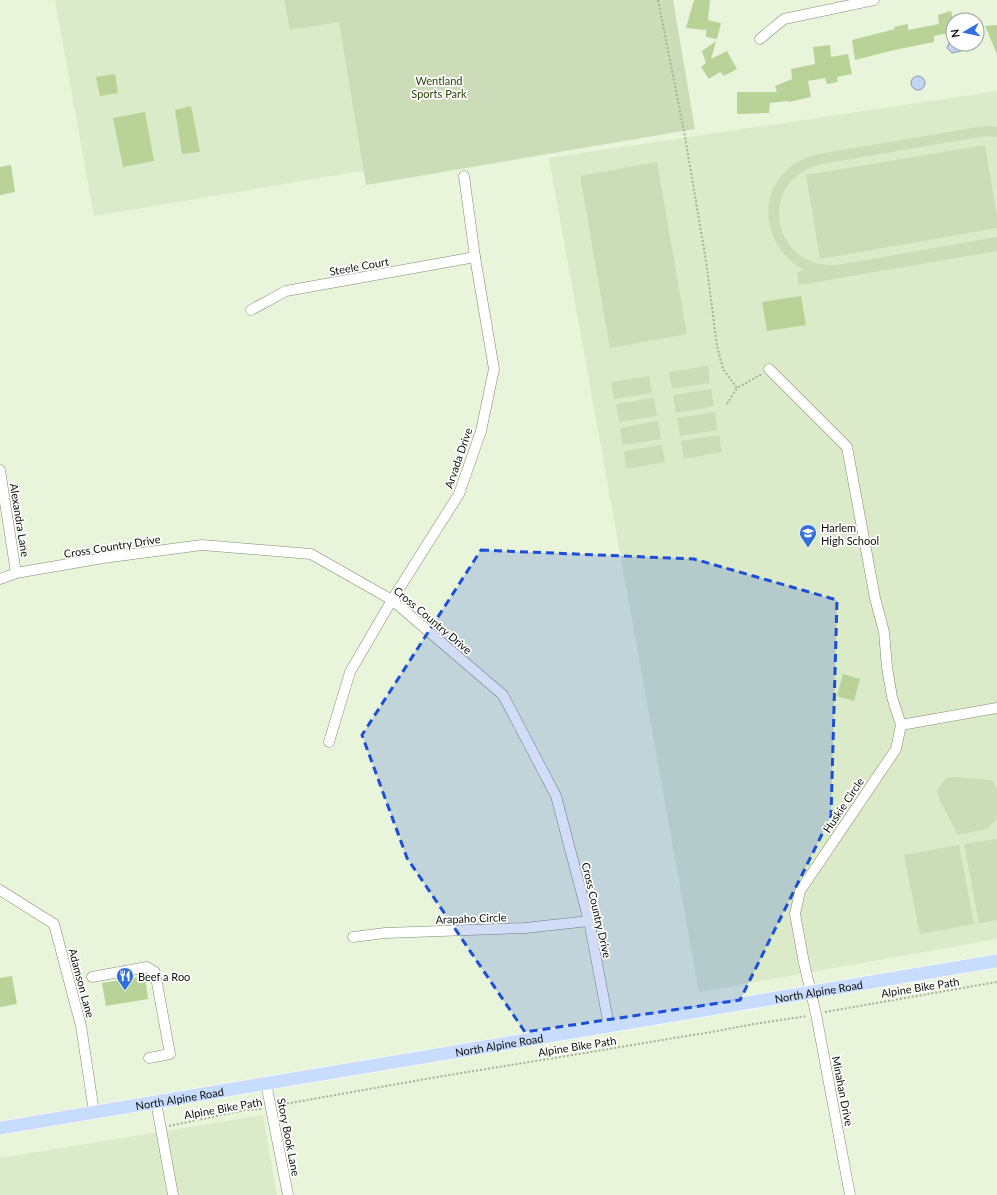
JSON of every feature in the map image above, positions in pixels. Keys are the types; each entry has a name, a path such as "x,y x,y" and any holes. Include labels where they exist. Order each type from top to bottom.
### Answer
{"main road":[{"name":"North Alpine Road","path":"0,1128 997,960"}],"street":[{"path":"760,39 784,19 874,0"},
{"name":"Arvada Drive","path":"329,742 350,672 392,600 459,494 481,431 494,369 475,257 464,176"},
{"name":"Steele Court","path":"251,310 286,291 475,257"},
{"path":"769,369 846,447 875,598 884,632 892,697 901,725 997,708"},
{"name":"Alexandra Lane","path":"0,470 16,573"},
{"name":"Cross Country Drive","path":"0,579 16,573 103,558 202,545 310,554 392,600 503,695 556,796 589,921 609,1026"},
{"name":"Huskie Circle","path":"811,992 795,914 800,891 896,749 901,725"},
{"name":"Adamson Lane","path":"0,890 54,924 81,1026 94,1112"},
{"name":"Arapaho Circle","path":"353,937 385,933 525,928 589,921"},
{"path":"92,977 147,968 155,972 170,1054 149,1058"},
{"name":"Minahan Drive","path":"811,992 850,1195"},
{"name":"Story Book Lane","path":"266,1083 288,1195"},
{"path":"156,1102 173,1195"}],"path":[{"path":"658,0 684,131 706,261 717,346 723,369 737,388"},
{"path":"727,404 737,388 769,369"},
{"name":"Alpine Bike Path","path":"161,1127 245,1110 271,1107 471,1071 816,1014 830,1010 997,982"}],"highlighted area":[{"path":"481,550 694,559 837,600 831,816 740,1000 525,1032 407,858 362,735"}],"shaded area":[{"path":"55,0 284,0 290,30 339,21 367,170 94,216"},
{"name":"Harlem High School","path":"997,91 997,939 699,992 549,158"},
{"path":"263,1115 277,1195 0,1195 0,1158"}],"green space":[{"name":"Wentland Sports Park","path":"284,0 673,0 695,129 366,185 339,22 290,30"},
{"path":"989,126 997,127 997,137 979,137 822,164 801,173 787,187 780,204 780,222 785,239 797,253 814,262 837,265 997,237 997,251 799,285 797,272 804,270 791,261 780,249 773,236 769,221 769,207 772,192 779,178 791,166 805,158 819,154"},
{"path":"985,145 997,216 997,228 820,259 806,175"},
{"path":"657,162 687,334 610,348 580,176"},
{"path":"708,366 710,383 672,389 669,372"},
{"path":"649,376 652,393 614,399 611,382"},
{"path":"711,389 714,406 676,413 673,395"},
{"path":"654,398 657,416 619,422 616,404"},
{"path":"715,412 718,430 680,436 677,418"},
{"path":"658,421 661,439 623,445 620,428"},
{"path":"719,435 722,452 684,459 681,441"},
{"path":"662,445 665,462 626,469 624,451"},
{"path":"955,777 992,780 997,789 997,819 986,829 958,835 939,799 937,790 946,778"},
{"path":"997,839 997,920 979,923 964,844"},
{"path":"959,845 974,924 920,934 904,855"}],"water":[{"path":"918,76 923,78 925,83 923,88 918,90 913,88 911,83 913,78"}],"building":[{"path":"694,0 710,0 708,20 721,23 717,39 706,37 706,30 686,28"},
{"path":"945,13 945,34 934,36 934,42 855,60 852,40 895,29 894,27 908,24 908,30 939,24 938,15"},
{"path":"997,25 997,54 985,26"},
{"path":"716,41 711,59 727,51 737,69 724,76 720,72 709,79 701,67 706,63 702,51"},
{"path":"830,45 831,57 848,54 852,74 837,77 838,82 827,84 825,78 808,81 811,97 789,102 770,103 769,113 737,114 737,92 777,92 775,86 792,79 791,69 815,64 813,47"},
{"path":"115,74 118,93 100,96 96,77"},
{"path":"191,106 200,152 182,154 175,110"},
{"path":"145,112 154,161 123,167 113,118"},
{"path":"11,165 15,192 0,195 0,167"},
{"path":"801,296 806,325 767,331 762,302"},
{"path":"843,674 860,679 854,701 837,696"},
{"path":"12,976 17,1004 0,1007 0,978"},
{"name":"Beef a Roo","path":"145,976 148,999 106,1006 102,983"}],"place":[{"name":"Harlem High School","path":"808,548"},
{"name":"Beef a Roo","path":"125,991"}]}
